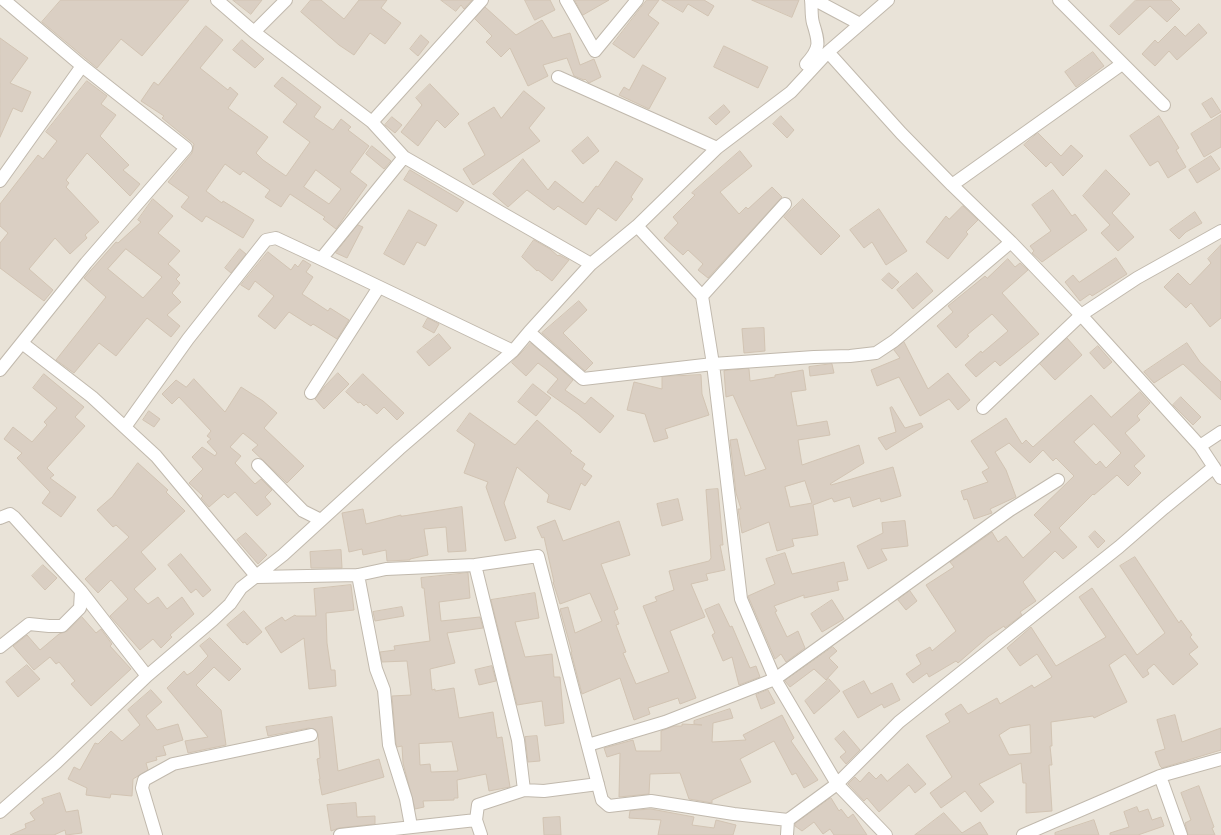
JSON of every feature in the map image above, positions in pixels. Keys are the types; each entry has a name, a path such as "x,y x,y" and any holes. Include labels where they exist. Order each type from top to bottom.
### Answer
{"street":[{"path":"0,370 86,263 186,148 82,66 4,0"},
{"path":"217,0 254,32 372,122 404,157 591,264"},
{"path":"254,32 286,0"},
{"path":"372,122 482,0"},
{"path":"566,0 594,51 637,0"},
{"path":"791,92 792,83 816,53 818,37 813,21 811,0"},
{"path":"815,0 860,24"},
{"path":"0,812 58,762 147,676 213,620 230,604 241,588 257,577 399,449 513,351 591,264 637,226 717,148 791,92 828,52 888,0"},
{"path":"1059,0 1164,105"},
{"path":"828,52 901,133 1011,242 1081,315 1200,446 1221,478"},
{"path":"952,185 1122,64"},
{"path":"0,181 82,66"},
{"path":"558,77 717,148"},
{"path":"321,259 404,157"},
{"path":"702,296 785,204"},
{"path":"637,226 702,296 713,364 741,600 775,679 837,784 886,835"},
{"path":"983,408 1081,315 1137,278 1221,231"},
{"path":"125,427 188,339 266,240 276,238 513,351"},
{"path":"529,332 583,379 713,364 850,356 876,353 894,341 1011,242"},
{"path":"311,393 379,287"},
{"path":"22,342 92,397 156,456 257,577"},
{"path":"1200,446 1221,432"},
{"path":"258,465 303,511 321,520"},
{"path":"257,577 358,575 386,569 475,565 538,556 602,800 610,806 651,801 734,814 788,820 837,784 899,722 1077,581 1214,467"},
{"path":"588,745 665,722 775,679 1010,510 1058,480"},
{"path":"0,518 10,514 14,517 81,590 147,676"},
{"path":"475,565 518,740 524,790"},
{"path":"358,575 376,669 384,690 389,745 406,799 411,826"},
{"path":"0,647 29,624 62,626 80,608 81,590"},
{"path":"156,835 142,788 144,780 173,764 311,735"},
{"path":"1022,835 1160,776 1221,759"},
{"path":"1160,776 1181,835"},
{"path":"481,835 476,820 478,805 524,790 544,791 598,784"},
{"path":"340,835 476,820"},
{"path":"787,835 788,820"}],"shaded area":[{"path":"0,0 1221,0 1221,835 0,835"}],"building":[{"path":"61,0 189,0 142,56 121,39 97,68 42,22"},
{"path":"233,0 262,0 251,14"},
{"path":"311,0 321,0 344,19 359,0 387,0 381,8 401,23 385,44 370,33 354,55 339,45 301,12"},
{"path":"441,0 472,0 464,9 461,5 456,11"},
{"path":"525,0 550,0 555,10 535,20"},
{"path":"575,0 609,0 583,15"},
{"path":"647,0 659,0 648,15 659,23 634,58 613,44"},
{"path":"662,0 704,0 714,6 708,16 688,4 683,12"},
{"path":"752,0 799,0 792,17"},
{"path":"1136,0 1171,0 1180,9 1167,22 1150,6 1119,35 1110,26"},
{"path":"485,7 516,35 542,20 553,38 570,33 580,65 594,59 601,77 589,83 585,79 584,80 574,76 567,58 543,65 548,76 528,86 510,48 501,57 486,42 492,36 475,19"},
{"path":"1199,24 1207,33 1177,60 1169,51 1155,66 1142,54 1155,40 1158,43 1175,26 1185,36"},
{"path":"206,26 223,40 200,68 228,90 230,87 238,94 228,108 268,137 256,153 263,160 286,176 310,142 283,122 297,104 274,86 282,77 321,107 314,117 333,130 341,119 351,127 348,130 369,146 350,172 367,185 336,229 323,219 325,217 290,194 281,207 265,197 270,190 243,171 240,175 225,164 206,191 222,203 223,201 254,220 243,238 206,216 202,222 181,207 189,197 168,182 192,153 194,144 162,118 164,116 141,101 154,82 158,85","holes":["316,170 341,189 329,204 304,187"]},
{"path":"421,35 429,42 418,56 410,49"},
{"path":"0,38 28,58 10,83 31,92 22,112 13,108 0,137"},
{"path":"242,40 264,59 255,68 233,50"},
{"path":"724,46 768,67 758,88 714,67"},
{"path":"1093,52 1104,66 1076,87 1065,72"},
{"path":"643,65 666,78 649,109 619,95 624,87 629,90"},
{"path":"87,81 107,96 101,104 116,115 100,136 129,165 123,170 140,184 130,196 87,153 66,180 69,183 66,187 99,222 85,235 87,238 70,254 55,238 29,269 53,290 44,301 0,268 0,243 8,233 0,226 0,204 38,155 43,159 57,141 46,132"},
{"path":"430,84 459,114 445,128 437,120 418,146 401,132 422,105 416,98"},
{"path":"524,91 545,108 529,128 540,141 473,185 463,169 485,155 468,123 494,107 501,118"},
{"path":"1212,98 1221,112 1211,118 1202,104"},
{"path":"724,105 730,112 716,125 709,118"},
{"path":"1221,115 1221,147 1204,157 1191,134"},
{"path":"781,116 794,130 787,138 773,124"},
{"path":"1159,116 1179,148 1176,150 1186,167 1168,178 1158,161 1150,166 1130,136"},
{"path":"392,117 402,125 395,133 385,125"},
{"path":"1038,133 1061,156 1071,145 1083,156 1063,176 1051,162 1046,167 1024,145"},
{"path":"588,137 599,151 583,164 572,151"},
{"path":"372,146 391,161 384,169 366,154"},
{"path":"740,151 752,166 720,192 739,214 746,207 748,209 772,187 782,197 708,278 698,270 703,264 688,250 683,255 664,238 678,223 673,217 695,195 692,193"},
{"path":"1211,156 1220,169 1197,183 1189,170"},
{"path":"523,159 548,190 555,181 583,203 596,186 598,187 616,161 643,179 631,197 633,199 616,221 598,208 586,225 558,206 554,210 527,190 508,207 493,194"},
{"path":"410,170 464,202 457,212 404,180"},
{"path":"1106,170 1130,194 1112,213 1134,237 1118,251 1101,233 1110,225 1083,196"},
{"path":"1053,190 1072,216 1075,214 1087,230 1042,262 1032,253 1034,251 1030,246 1051,231 1032,205"},
{"path":"153,199 173,216 158,233 180,251 168,264 180,275 176,279 180,283 172,293 181,302 167,315 180,326 171,337 147,318 116,356 99,343 74,373 56,360 106,297 84,278 116,242 118,243 141,222 138,220","holes":["126,249 162,277 143,298 108,269"]},
{"path":"803,199 840,236 821,255 784,217"},
{"path":"963,206 978,220 966,232 968,234 948,259 926,242 946,216 949,219"},
{"path":"879,209 907,251 886,265 872,242 864,248 850,230"},
{"path":"409,210 437,225 425,246 417,242 404,265 384,254"},
{"path":"1195,212 1202,223 1186,232 1179,239 1170,230"},
{"path":"358,225 363,227 347,258 336,253"},
{"path":"534,240 550,249 558,256 559,255 569,260 552,281 538,270 537,271 522,257"},
{"path":"1221,245 1221,318 1210,327 1191,303 1186,308 1164,287 1178,273 1190,285 1211,263 1208,259"},
{"path":"240,249 246,254 231,273 225,268"},
{"path":"268,252 291,270 295,264 298,267 303,260 311,265 306,272 313,277 302,294 328,311 330,308 349,320 337,339 313,324 311,326 289,312 275,329 258,316 274,296 255,281 249,290 241,285"},
{"path":"1116,258 1127,274 1092,296 1090,294 1080,301 1065,282 1073,275 1079,282"},
{"path":"1008,259 1015,267 1020,263 1028,270 1002,293 1039,334 1000,366 995,361 976,377 965,365 1008,331 992,314 967,335 969,336 956,348 937,326 953,312 948,306 985,276 987,278"},
{"path":"889,273 899,282 892,289 882,280"},
{"path":"917,273 933,291 913,309 897,290"},
{"path":"579,301 587,310 563,333 593,363 585,371 542,333"},
{"path":"428,318 439,324 434,333 423,327"},
{"path":"764,328 765,351 744,353 742,329"},
{"path":"439,334 451,348 429,366 417,352"},
{"path":"1067,338 1082,355 1055,380 1040,364"},
{"path":"904,342 928,389 948,373 970,400 958,410 949,399 920,416 899,377 877,386 871,370 900,358 894,350"},
{"path":"531,343 573,380 565,390 585,404 591,397 614,416 600,433 578,414 547,392 558,379 546,369 538,363 526,376 512,363"},
{"path":"1187,343 1200,362 1221,382 1221,400 1183,364 1154,383 1144,372"},
{"path":"1098,346 1112,362 1104,369 1090,353"},
{"path":"832,364 834,373 810,376 809,367"},
{"path":"749,369 750,381 803,370 806,390 791,392 797,426 827,421 830,435 798,440 802,465 859,445 864,463 830,484 831,485 893,467 901,496 881,502 880,498 853,507 850,497 834,502 832,498 813,505 818,535 792,539 794,546 777,551 769,522 742,533 738,509 741,509 736,493 730,440 737,439 745,476 766,469 733,395 726,397 724,371","holes":["805,481 812,503 790,507 785,487"]},
{"path":"338,373 349,384 324,409 315,399"},
{"path":"44,374 84,407 75,417 85,426 47,468 54,475 50,478 76,497 61,517 42,503 50,492 17,458 22,453 4,439 13,427 32,442 47,425 44,422 57,408 33,388"},
{"path":"363,374 404,413 397,420 384,407 377,414 366,404 364,406 360,402 358,403 346,392"},
{"path":"701,375 702,394 709,415 665,429 668,438 654,442 645,414 627,410 634,382 662,389 662,377"},
{"path":"194,379 225,412 241,387 263,401 277,413 264,428 304,466 287,483 252,450 258,445 243,433 230,447 241,456 235,463 255,484 261,479 272,490 265,497 271,504 257,516 235,492 228,498 224,494 209,507 201,498 203,496 189,483 203,469 192,457 202,447 215,456 217,453 207,442 211,439 207,436 211,431 179,397 172,404 162,394 176,380 186,387"},
{"path":"533,384 551,398 536,416 518,402"},
{"path":"1140,392 1150,403 1137,416 1140,420 1125,433 1145,456 1134,466 1141,473 1128,486 1117,475 1094,495 1093,494 1059,528 1077,547 1063,559 1055,551 1023,582 1036,601 1020,612 1022,615 1005,628 1004,626 989,636 958,663 956,661 929,677 927,673 913,683 906,674 921,664 916,655 930,647 932,651 956,631 926,585 954,567 950,562 992,532 998,542 1006,536 1023,558 1051,532 1034,515 1074,476 1056,458 1053,461 1043,450 1030,463 1009,443 995,452 1006,470 1016,497 990,509 992,513 974,519 967,499 964,500 961,491 988,482 982,472 989,468 971,441 1006,418 1022,444 1026,440 1033,447 1091,395 1111,417","holes":["1094,424 1121,453 1106,468 1100,461 1096,465 1074,442"]},
{"path":"1181,397 1201,417 1193,425 1173,405"},
{"path":"892,407 905,428 921,423 923,427 886,450 878,438 896,432 890,408"},
{"path":"149,411 160,419 154,427 143,420"},
{"path":"470,413 515,445 537,420 572,451 570,453 585,464 582,469 592,476 585,486 581,483 570,510 547,502 549,495 517,467 504,503 516,538 505,541 486,487 488,482 464,473 475,444 457,431"},
{"path":"138,463 168,490 166,492 185,511 141,552 156,569 134,589 148,604 158,597 167,609 182,597 194,614 170,635 172,637 161,648 153,639 140,650 110,616 128,599 111,580 98,593 85,579 129,537 116,525 113,527 97,510 112,497"},
{"path":"718,489 723,545 720,545 725,570 706,574 708,580 691,584 705,617 670,631 696,698 680,704 678,698 648,708 650,714 634,720 620,678 582,694 560,609 568,607 575,633 602,621 590,593 560,604 553,582 544,537 542,538 537,527 555,520 563,541 619,521 630,555 601,564 618,609 614,611 619,624 616,625 626,652 623,653 636,684 669,672 643,606 657,601 655,597 674,590 669,571 709,561 711,558 706,490"},
{"path":"678,499 683,520 662,526 657,504"},
{"path":"462,507 466,551 448,552 446,527 424,529 428,555 410,560 387,561 386,550 363,555 362,549 349,552 342,513 363,509 366,524 401,515"},
{"path":"905,521 908,546 881,549 887,560 868,569 857,546 883,533 882,523"},
{"path":"1095,531 1105,541 1098,548 1089,537"},
{"path":"246,533 267,555 258,564 237,540"},
{"path":"341,550 342,568 311,568 310,552"},
{"path":"785,553 792,574 844,562 848,580 837,582 839,590 804,598 804,595 774,606 777,611 775,612 787,637 798,631 805,648 786,662 781,654 775,659 748,596 775,584 766,559"},
{"path":"181,554 211,590 203,597 196,589 191,593 168,565"},
{"path":"1135,557 1179,623 1181,620 1192,635 1190,637 1198,647 1189,654 1198,664 1173,685 1154,664 1147,670 1149,674 1143,678 1125,654 1109,665 1127,702 1094,718 1093,716 1051,722 1052,746 1050,746 1052,765 1049,765 1052,811 1026,813 1026,783 1023,783 1021,763 979,784 994,802 981,812 965,791 941,808 930,793 952,777 926,736 950,722 945,714 961,704 968,714 997,698 1000,704 1032,685 1034,688 1052,677 1037,654 1020,666 1007,648 1031,627 1056,666 1106,637 1079,597 1092,588 1137,655 1165,633 1120,566","holes":["1030,725 1031,753 1009,755 999,735 1010,728"]},
{"path":"43,565 57,578 45,590 32,576"},
{"path":"468,573 470,598 439,602 441,621 480,617 483,628 447,633 455,663 430,669 432,690 435,689 435,691 454,688 459,718 493,712 497,738 502,737 510,787 489,791 486,774 457,780 458,798 454,798 454,800 423,801 424,807 415,809 403,763 402,746 397,747 396,744 392,696 411,695 407,661 382,662 380,652 395,650 394,646 430,641 424,588 422,588 421,578","holes":["452,742 458,771 431,772 430,764 420,765 419,744"]},
{"path":"351,585 354,610 326,613 327,643 331,670 335,670 336,686 309,689 304,638 281,653 265,628 282,617 285,621 295,615 316,616 314,589"},
{"path":"910,591 917,601 906,610 898,600"},
{"path":"535,593 539,618 515,622 525,657 552,654 554,677 560,677 564,723 545,726 542,701 517,705 491,600"},
{"path":"832,600 844,619 822,632 811,614"},
{"path":"719,604 730,627 732,626 750,668 756,666 760,677 739,685 732,657 723,661 712,635 715,633 705,610"},
{"path":"402,607 404,616 375,621 373,612"},
{"path":"244,611 262,632 247,645 245,642 243,643 227,625"},
{"path":"82,617 96,633 101,629 112,644 110,646 131,669 91,706 71,684 75,681 59,662 56,664 50,657 34,670 13,646 27,635 40,650 59,634 67,631"},
{"path":"210,638 241,669 229,681 214,667 196,685 221,710 226,745 188,753 185,741 208,737 167,688 184,671 187,675 192,672 208,656 200,646"},
{"path":"833,647 837,651 829,658 838,667 826,680 814,669 790,687 785,681"},
{"path":"27,665 40,679 18,697 6,682"},
{"path":"492,666 496,681 479,685 475,670"},
{"path":"829,679 840,691 814,714 805,701"},
{"path":"864,681 871,694 892,683 900,700 884,708 882,704 858,718 843,692"},
{"path":"151,690 162,702 146,716 157,730 178,724 183,740 163,746 166,755 156,757 157,760 146,763 148,770 133,779 132,796 111,794 110,798 86,795 87,788 68,779 74,767 80,770 95,743 98,744 111,731 122,741 140,725 128,710"},
{"path":"768,690 775,703 761,709 756,695"},
{"path":"730,709 733,718 713,723 712,742 746,740 743,735 782,715 794,738 791,741 818,780 804,788 796,773 792,775 774,741 740,759 751,782 712,800 712,803 689,799 680,773 650,774 649,794 619,797 620,753 607,757 604,748 633,740 636,751 661,751 661,731 674,726 682,726 682,724 702,725 694,724 694,721"},
{"path":"1175,715 1182,742 1221,728 1221,750 1162,768 1155,752 1165,749 1157,720"},
{"path":"332,717 338,771 379,759 384,777 322,795 317,759 320,758 318,734 316,730 309,728 268,736 266,727"},
{"path":"844,731 860,750 846,764 840,757 846,752 835,739"},
{"path":"537,736 540,761 528,762 525,737"},
{"path":"908,764 926,784 915,793 909,785 879,812 867,798 864,801 848,784 855,777 860,782 869,772 876,779 881,774 887,781"},
{"path":"1199,786 1214,827 1212,828 1215,835 1188,835 1185,823 1191,820 1181,793"},
{"path":"60,793 66,812 78,810 82,833 66,835 65,830 54,835 10,835 26,828 25,824 35,820 30,813 44,803 42,799"},
{"path":"831,798 839,811 841,809 848,818 853,814 867,835 834,835 830,829 823,834 814,822 802,831 795,826 795,824"},
{"path":"356,803 357,817 375,816 375,824 339,828 331,831 327,805"},
{"path":"1137,807 1139,812 1148,809 1152,820 1161,817 1164,826 1138,835 1110,835 1110,833 1129,827 1124,812"},
{"path":"651,809 694,817 692,825 714,828 716,820 736,825 733,835 658,835 661,820 629,818 630,811"},
{"path":"944,813 962,833 980,822 988,835 915,835"},
{"path":"560,817 561,835 544,835 543,818"},
{"path":"1094,820 1099,835 1055,835 1055,833"}]}
